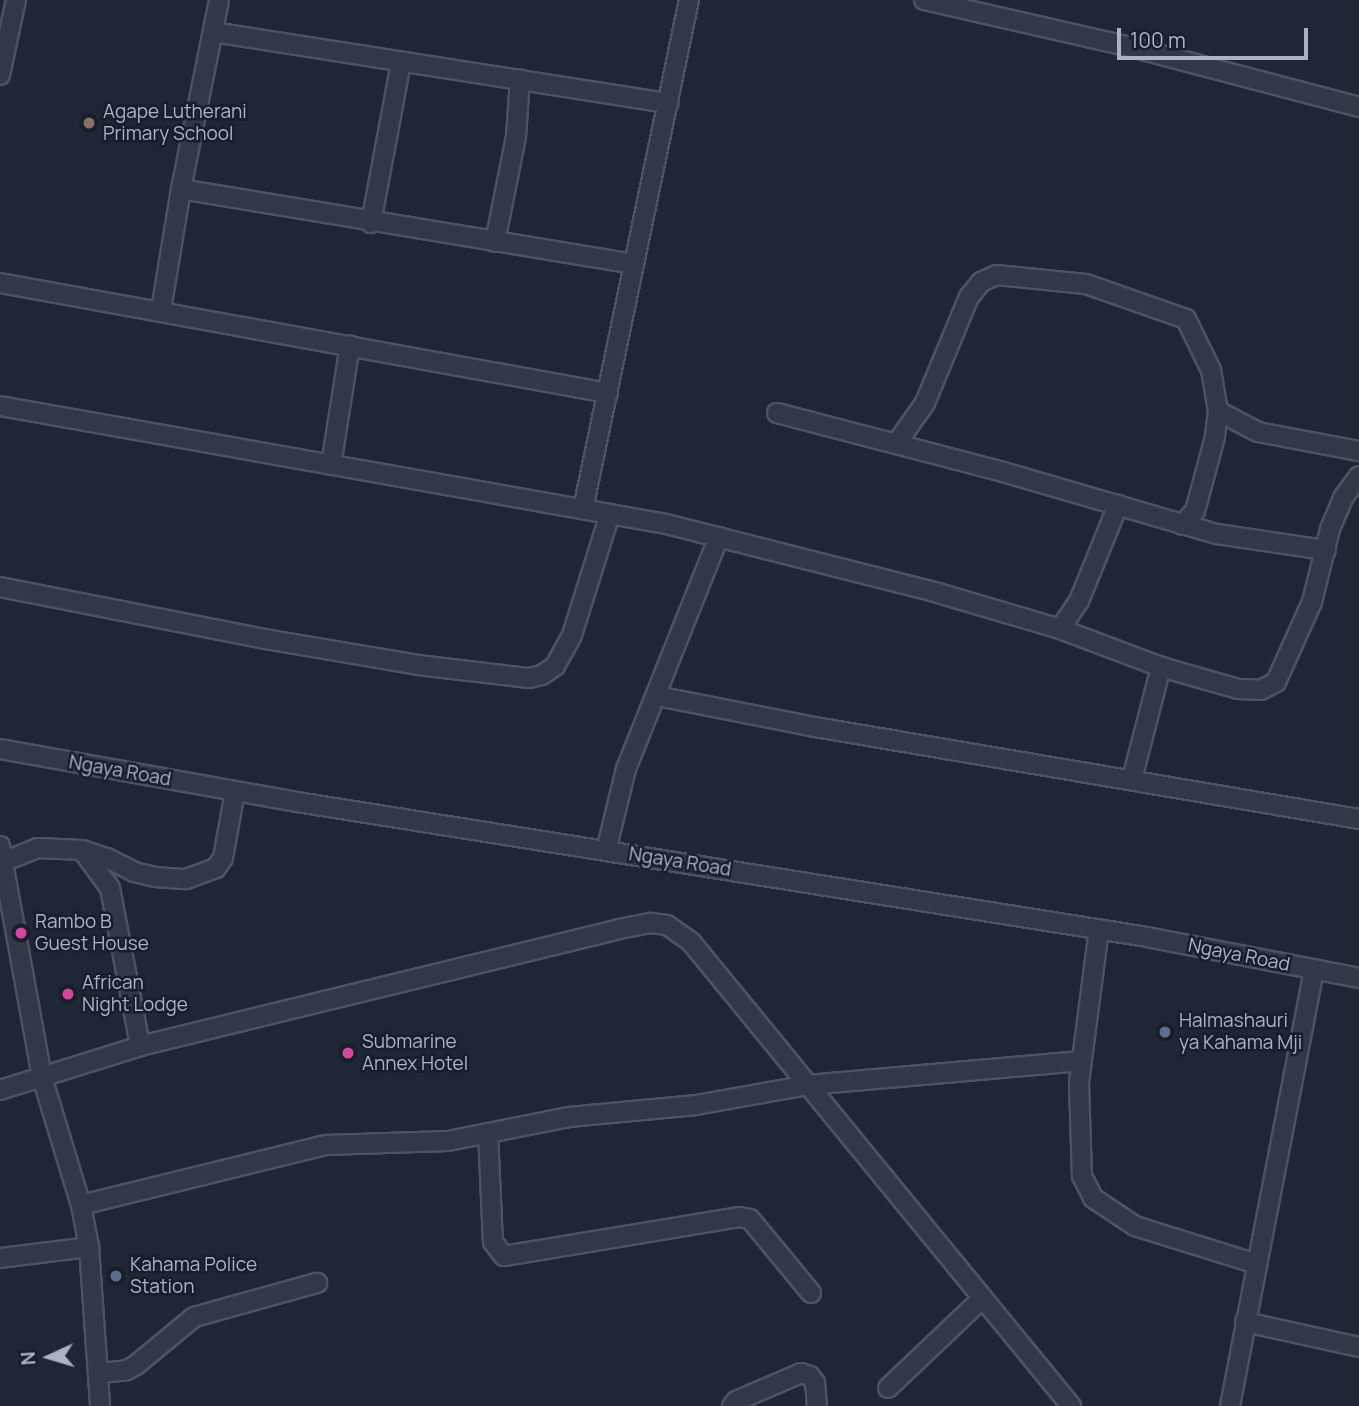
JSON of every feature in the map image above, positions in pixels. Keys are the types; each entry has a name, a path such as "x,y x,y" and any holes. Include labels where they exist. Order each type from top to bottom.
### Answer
{"street":[{"path":"0,75 16,0"},
{"path":"161,310 181,189 219,0"},
{"path":"583,509 689,0"},
{"path":"924,0 1131,47 1359,107"},
{"path":"213,32 668,103"},
{"path":"371,223 401,62"},
{"path":"495,242 516,136 520,79"},
{"path":"181,189 371,223 632,264"},
{"path":"896,444 925,403 969,297 981,282 997,275 1086,284 1158,306 1186,319 1211,370 1218,411 1202,489 1195,511 1182,525"},
{"path":"0,283 608,393"},
{"path":"331,465 350,345"},
{"path":"0,407 583,509 719,537 895,581 1060,629 1161,667 1238,689 1261,690 1276,682 1312,602 1330,529 1343,498 1359,477"},
{"path":"1218,411 1258,432 1359,452"},
{"path":"777,413 1118,505 1182,525 1263,543 1326,550"},
{"path":"1060,629 1079,601 1118,505"},
{"path":"0,587 418,665 529,678 542,675 555,666 572,635 610,514"},
{"path":"606,851 626,769 719,537"},
{"path":"1132,779 1161,667"},
{"path":"657,696 815,727 1359,819"},
{"name":"Ngaya Road","path":"0,749 235,791 1099,929 1359,978"},
{"path":"100,1406 100,1373 89,1247 80,1205 41,1077 1,858 38,848 82,850 155,877 186,879 216,868 223,858 235,791"},
{"path":"82,850 110,888 140,1046"},
{"path":"0,1090 140,1046 651,923 675,928 691,942 1071,1406"},
{"path":"1099,929 1081,1061 1078,1113 1082,1176 1093,1198 1135,1226 1256,1264"},
{"path":"1230,1406 1314,969"},
{"path":"80,1205 326,1145 448,1141 569,1117 696,1105 808,1085 1081,1061"},
{"path":"488,1133 493,1242 504,1256 739,1217 750,1219 811,1293"},
{"path":"0,1258 89,1247"},
{"path":"100,1373 127,1370 136,1365 194,1317 317,1283"},
{"path":"888,1388 983,1298"},
{"path":"1245,1322 1359,1347"},
{"path":"732,1406 736,1401 801,1373 810,1376 816,1383 817,1406"}],"place":[{"name":"Agape Lutherani Primary School","path":"89,123"},
{"name":"Rambo B Guest House","path":"21,933"},
{"name":"African Night Lodge","path":"68,994"},
{"name":"Halmashauri ya Kahama Mji","path":"1165,1032"},
{"name":"Submarine Annex Hotel","path":"348,1053"},
{"name":"Kahama Police Station","path":"116,1276"}]}
